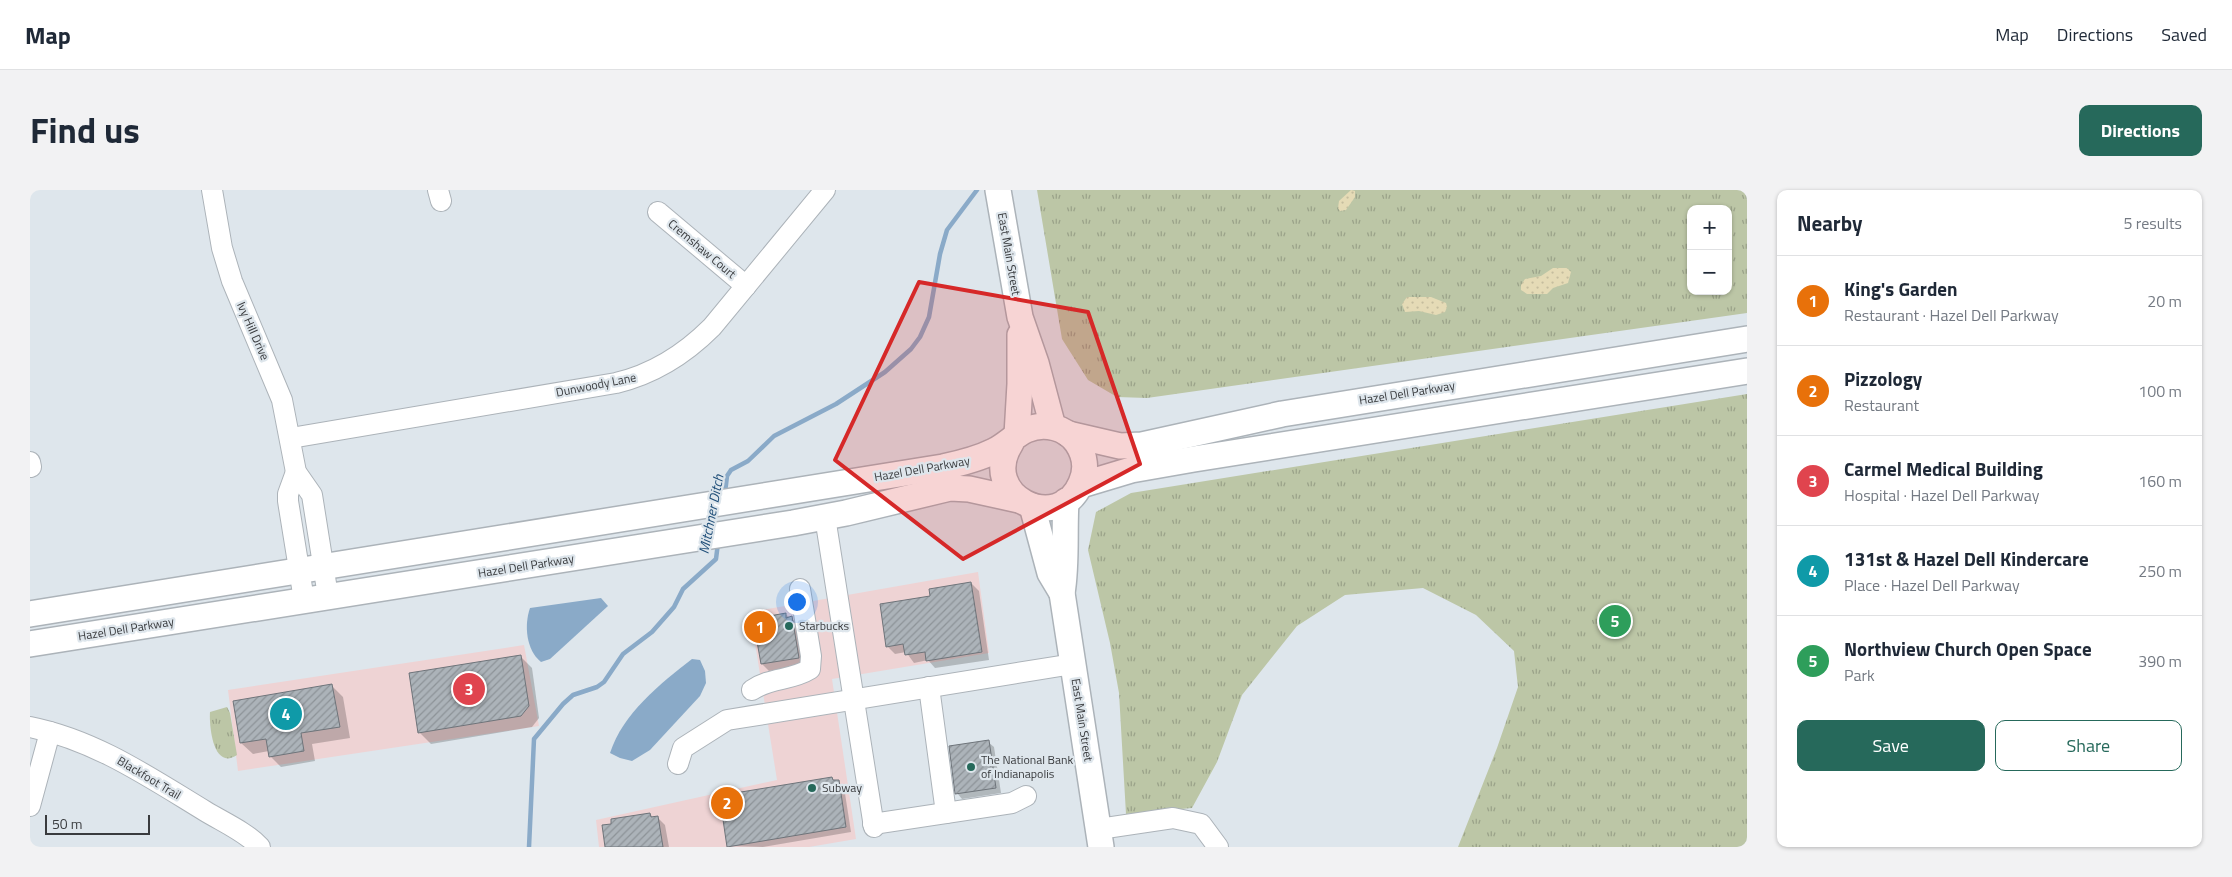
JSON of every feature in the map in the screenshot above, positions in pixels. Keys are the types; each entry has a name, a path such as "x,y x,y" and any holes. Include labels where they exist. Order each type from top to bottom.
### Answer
{"main road":[{"name":"East Main Street","path":"998,191 1020,317 1060,430"},
{"name":"East Main Street","path":"1014,439 1020,384 1020,317"},
{"name":"Hazel Dell Parkway","path":"1060,430 1120,446 1142,445 1282,414 1747,339"},
{"path":"1073,493 1085,469 1082,454 1060,430 1034,427 1014,439 1004,455 1003,470 1010,490 1026,503 1046,508 1073,493 1130,470 1747,370"},
{"name":"Hazel Dell Parkway","path":"30,614 748,500 966,462 1014,439"},
{"name":"Hazel Dell Parkway","path":"30,644 744,531 825,517 950,488 968,489 1026,503"},
{"name":"East Main Street","path":"1073,493 1064,532 1066,570 1062,593 1100,838"},
{"name":"East Main Street","path":"1026,503 1050,573 1062,593"}],"street":[{"name":"Ivy Hill Drive","path":"212,190 222,248 232,282 276,383 291,438 296,472 312,495 328,596"},
{"name":"Dunwoody Lane","path":"291,438 616,383 641,376 667,364 693,346 712,327 825,190"},
{"name":"Cremshaw Court","path":"658,212 746,286"},
{"name":"Ivy Hill Drive","path":"296,472 288,494 288,501 304,600"},
{"path":"825,517 874,825 1012,803 1026,796"},
{"path":"752,690 765,682 801,675 810,670 811,656 800,589"},
{"path":"678,764 683,748 727,720 1073,664"},
{"path":"929,687 946,813"},
{"name":"Blackfoot Trail","path":"30,727 89,745 120,760 235,829 260,847"},
{"path":"30,806 50,732"},
{"path":"1100,838 1173,818 1201,824 1218,847"}],"highlighted area":[{"path":"919,282 1088,312 1140,464 963,559 835,460"}],"shaded area":[{"path":"978,572 989,653 832,679 856,839 809,847 599,847 596,820 777,780 750,612"},
{"path":"524,645 539,726 238,771 228,690"}],"green space":[{"path":"1037,190 1747,190 1747,313 1147,398 1117,397 1088,380 1062,339"},
{"path":"1747,394 1747,847 1458,847 1497,748 1518,687 1514,651 1476,615 1423,588 1345,595 1297,626 1242,695 1217,762 1192,808 1126,814 1119,693 1110,643 1088,550 1096,512 1131,493"},
{"path":"227,707 230,713 237,755 229,758 223,757 214,745 210,719 210,712"}],"sand":[{"path":"1351,190 1355,191 1355,197 1346,210 1340,211 1338,208 1339,201"},
{"path":"1553,268 1567,268 1571,272 1568,283 1553,288 1547,294 1527,294 1521,290 1521,285 1525,279 1541,276"},
{"path":"1407,297 1431,297 1446,303 1447,307 1445,312 1436,315 1419,311 1405,312 1402,304"}],"water":[{"path":"601,598 608,606 550,659 541,662 536,657 529,644 527,629 530,608"},
{"path":"692,659 700,660 705,671 706,683 700,696 650,750 632,761 610,753 616,739 633,712 655,689"}],"building":[{"path":"971,582 982,652 926,661 925,652 905,655 903,644 886,647 880,604 930,596 929,589"},
{"path":"786,613 786,618 792,616 799,658 761,664 753,619"},
{"path":"521,655 529,706 521,716 418,733 409,673"},
{"path":"332,684 340,727 301,733 304,751 269,757 266,739 240,743 233,701"},
{"name":"The National Bank of Indianapolis","path":"989,740 996,788 955,794 949,746"},
{"path":"832,777 833,780 839,780 846,827 727,847 720,799 729,798 729,794"},
{"path":"650,813 651,817 658,816 663,847 605,847 602,825 611,824 611,819"}],"waterway":[{"name":"Mitchner Ditch","path":"725,493 727,476 731,470 748,461 774,436 836,404 885,372 911,349 920,337 929,317 940,254 947,230 977,190"},
{"name":"Mitchner Ditch","path":"529,847 534,739 563,704 573,695 597,687 604,682 623,654 652,632 674,607 683,589 716,559 718,543"}],"place":[{"name":"Northview Church Open Space","path":"1615,621"},
{"name":"Starbucks","path":"789,626"},
{"name":"King's Garden","path":"760,627"},
{"name":"Carmel Medical Building","path":"469,689"},
{"name":"131st & Hazel Dell Kindercare","path":"286,714"},
{"name":"The National Bank of Indianapolis","path":"971,767"},
{"name":"Subway","path":"812,788"},
{"name":"Pizzology","path":"727,803"}]}
